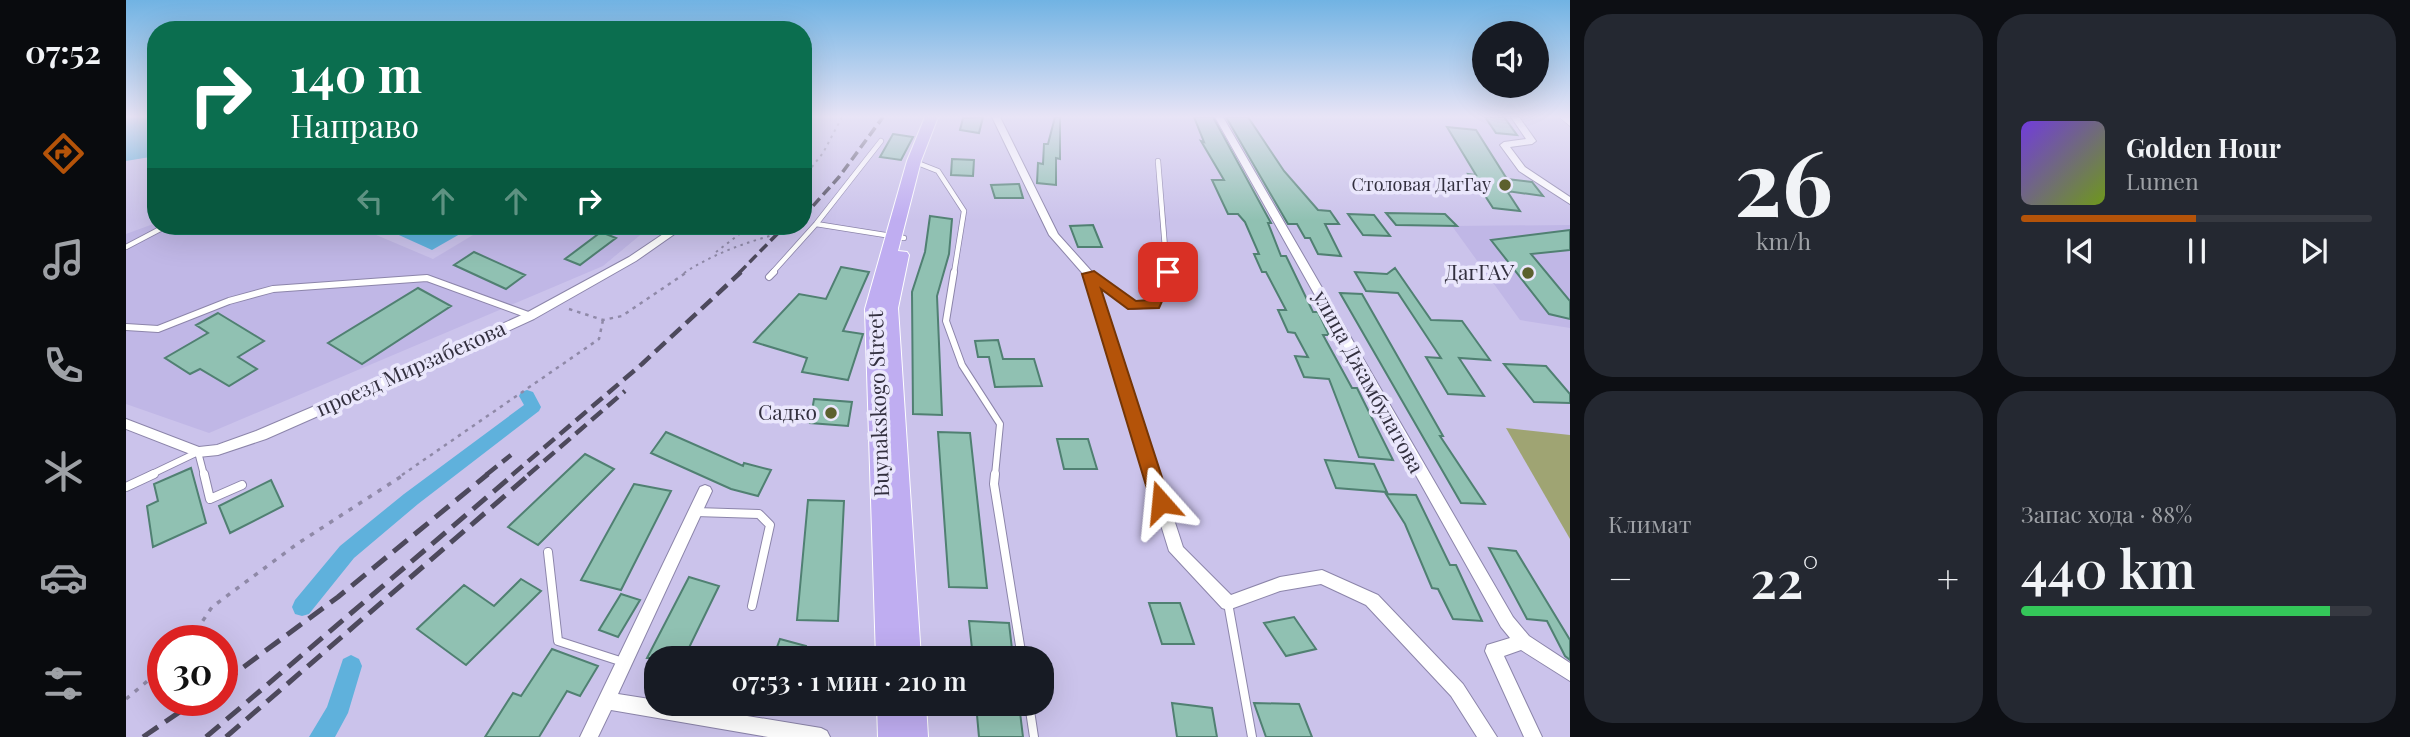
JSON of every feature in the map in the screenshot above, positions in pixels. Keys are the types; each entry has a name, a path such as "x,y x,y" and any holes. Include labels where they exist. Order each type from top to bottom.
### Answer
{"main road":[{"name":"Buynakskogo Street","path":"907,646 889,308 898,237 919,151"},
{"name":"Buynakskogo Street","path":"915,162 921,151"},
{"name":"Buynakskogo Street","path":"888,646 874,309 898,237"},
{"path":"891,716 892,737"},
{"path":"913,716 914,737"}],"street":[{"path":"1013,151 1054,235 1089,274 1177,551 1228,603 1280,584 1322,577 1372,600 1457,690 1488,737"},
{"name":"улица Джамбулатова","path":"1238,151 1465,554 1507,622 1523,642"},
{"path":"1509,151 1522,169 1570,201"},
{"name":"проезд Мирзабекова","path":"198,452 218,450 261,435 555,305 630,263 669,235"},
{"path":"126,424 198,452"},
{"path":"589,737 705,491"},
{"path":"1533,737 1493,651 1523,642 1570,673"},
{"path":"607,701 821,737"}],"lane":[{"path":"812,229 873,151"},
{"path":"1089,274 1133,306 1154,304 1168,272 1158,161"},
{"path":"915,162 938,172 964,211 946,321 962,365 1000,424 994,484 1020,646"},
{"path":"816,224 898,237"},
{"path":"126,247 149,235"},
{"path":"769,277 806,235"},
{"path":"126,327 138,330 167,327 229,301 273,289 427,278 531,316"},
{"path":"126,487 198,452 210,499 242,485"},
{"path":"695,512 759,514 770,525 751,606"},
{"path":"548,552 558,641 623,662"},
{"path":"1228,603 1252,737"},
{"path":"1031,716 1034,737"}],"path":[{"path":"812,167 824,151"},
{"path":"812,225 816,224"},
{"path":"555,305 603,320 622,316 738,235"},
{"path":"713,254 771,235"},
{"path":"200,625 212,607 297,544 461,437 599,339 603,320"},
{"path":"126,699 147,681"}],"shaded area":[{"name":"ДагГАУ","path":"1570,225 1570,328 1520,320 1452,226"},
{"path":"147,226 147,235 376,235 433,259 473,235 640,235 603,266 209,433 126,404 126,234"}],"green space":[{"path":"1506,428 1570,435 1570,539"}],"water":[{"path":"126,151 147,151 147,158 126,161"},
{"path":"399,235 458,235 432,250"}],"building":[{"path":"883,151 905,151 901,160 880,157"},
{"path":"1044,151 1060,151 1060,159 1056,158 1056,185 1037,183 1038,163 1043,164"},
{"path":"1207,151 1232,151 1271,223 1268,223 1281,256 1286,256 1313,312 1318,312 1329,335 1323,335 1352,388 1357,388 1393,460 1359,457 1329,379 1304,377 1295,356 1308,357 1295,333 1288,332 1278,310 1286,310 1266,272 1262,272 1254,254 1259,254 1245,222 1238,214 1228,214 1212,180 1224,180"},
{"path":"1246,151 1271,151 1318,210 1330,211 1339,224 1325,224 1341,256 1318,254 1310,238 1305,238 1297,224 1288,224"},
{"path":"1462,151 1490,151 1507,179 1532,182 1543,196 1507,191 1520,211 1493,208 1468,174 1476,175"},
{"path":"952,159 974,160 973,176 951,175"},
{"path":"1019,184 1023,198 995,198 991,185"},
{"path":"1386,213 1445,214 1457,226 1396,225"},
{"path":"1348,214 1374,215 1390,236 1363,235"},
{"path":"930,216 952,219 949,254 937,296 942,415 913,414 912,292 925,252"},
{"path":"1093,225 1102,247 1078,247 1070,226"},
{"path":"1570,230 1570,250 1531,254 1570,301 1570,319 1549,314 1491,240"},
{"path":"597,235 616,238 580,265 565,259"},
{"path":"474,252 525,275 506,289 454,265"},
{"path":"841,267 869,272 843,331 863,334 848,380 802,372 807,358 754,342 799,294 826,299"},
{"path":"1395,268 1431,320 1462,321 1490,360 1459,358 1484,396 1448,394 1426,357 1441,358 1398,293 1366,291 1355,272 1387,274"},
{"path":"418,288 451,306 362,364 328,343"},
{"path":"1340,293 1362,294 1443,436 1440,436 1485,504 1461,503"},
{"path":"218,313 264,341 238,357 257,369 229,386 200,369 190,374 165,358 208,333 196,325"},
{"path":"998,340 1003,359 1034,359 1042,386 995,387 989,357 978,357 975,341"},
{"path":"1504,364 1546,366 1570,394 1570,403 1534,402"},
{"name":"Садко","path":"814,399 852,402 848,426 810,423"},
{"path":"666,432 743,466 744,463 771,470 758,496 731,489 651,453"},
{"path":"938,432 970,433 987,588 949,587"},
{"path":"1057,439 1088,439 1097,469 1064,469"},
{"path":"585,454 614,469 538,545 508,527"},
{"path":"1325,460 1374,464 1387,492 1336,488"},
{"path":"191,468 206,523 153,547 147,506 158,501 154,484"},
{"path":"271,480 283,506 230,533 219,506"},
{"path":"634,484 671,491 621,590 581,580"},
{"path":"1386,494 1416,495 1450,565 1456,565 1482,621 1453,619 1438,589 1432,588 1405,524"},
{"path":"808,500 844,501 838,621 797,620"},
{"path":"1489,548 1516,551 1570,640 1570,660 1565,656 1547,621 1527,619"},
{"path":"689,577 719,586 690,646 653,646"},
{"path":"521,579 541,591 466,665 417,629 464,585 494,606"},
{"path":"621,594 640,600 618,637 599,630"},
{"path":"1149,603 1180,603 1194,644 1162,644"},
{"path":"1294,617 1316,649 1286,656 1264,623"},
{"path":"969,621 1009,623 1012,646 972,646"},
{"path":"780,639 806,646 777,646"},
{"path":"552,649 598,666 580,696 567,691 539,737 485,737 513,693 521,696"},
{"path":"1172,703 1212,708 1217,737 1177,737"},
{"path":"1254,703 1299,704 1312,737 1266,737"},
{"path":"977,716 1020,716 1023,737 979,737"}],"waterway":[{"path":"302,607 347,552 411,499 533,407 527,396"},
{"path":"321,737 337,713 351,666"}],"railway":[{"path":"812,207 858,151"},
{"path":"739,273 776,235"},
{"path":"512,475 642,364 741,272"},
{"path":"528,475 625,391"},
{"path":"486,475 511,455"},
{"path":"238,671 338,597 488,474"},
{"path":"206,737 514,474"},
{"path":"226,737 530,474"},
{"path":"143,737 174,716"}],"place":[{"name":"Столовая ДагГау","path":"1505,185"},
{"name":"ДагГАУ","path":"1528,273"},
{"name":"Садко","path":"831,413"}],"route":[{"path":"1161,502 1089,274 1133,306 1154,304 1168,272"}]}
